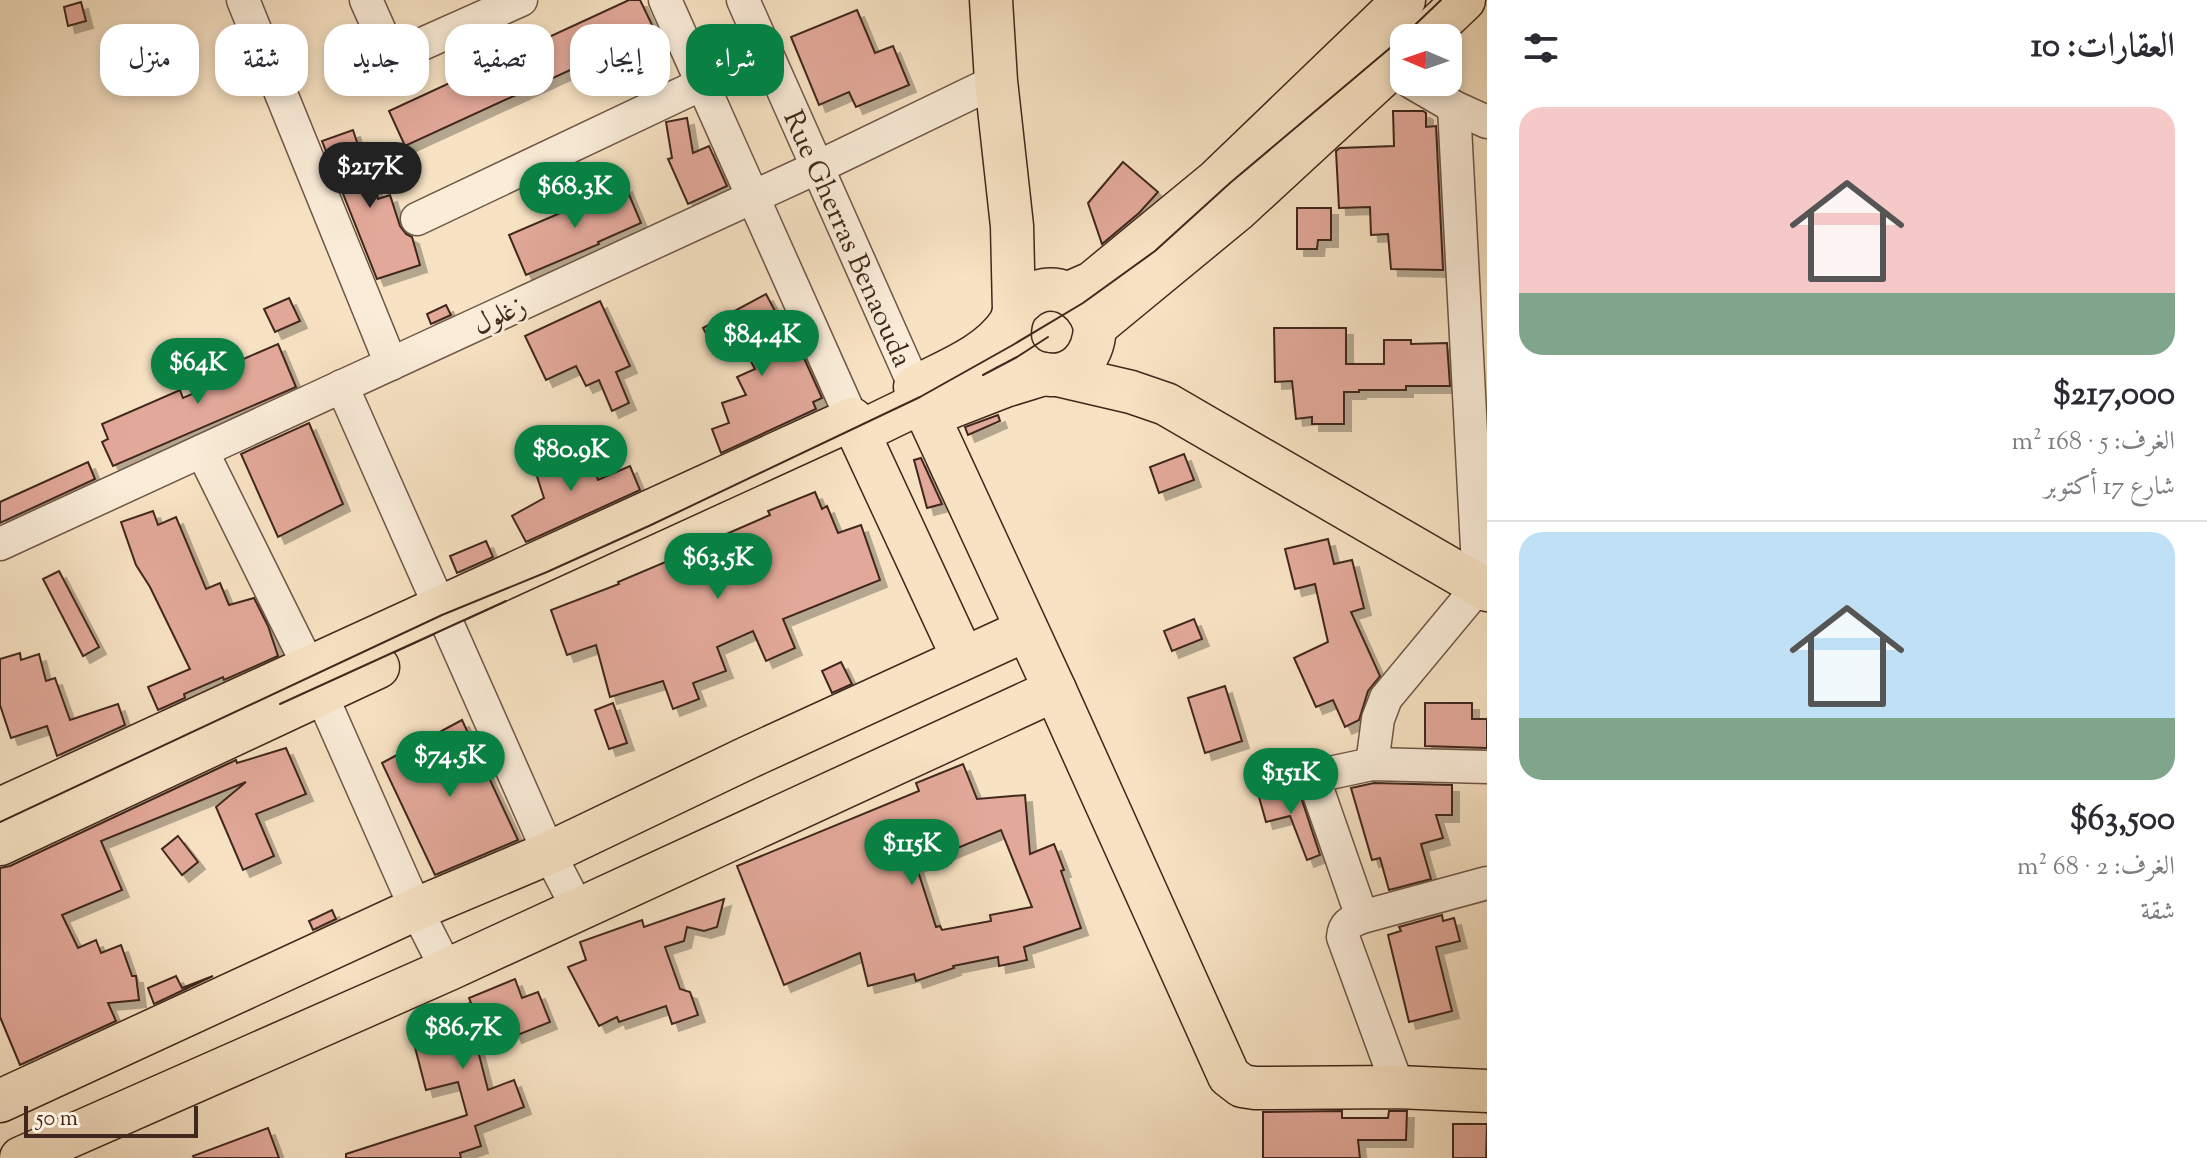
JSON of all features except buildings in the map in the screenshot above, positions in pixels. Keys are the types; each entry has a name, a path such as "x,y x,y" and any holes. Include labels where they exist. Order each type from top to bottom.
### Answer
{"main road":[{"path":"991,0 996,81 1012,226 1011,346 1025,366 1107,385 1166,404"},
{"path":"0,809 315,680 922,402 999,337 1023,301 1035,293 1092,283 1217,180 1404,0"},
{"path":"1439,24 1464,0"},
{"path":"922,402 985,393 1078,366 1093,338 1237,210 1390,82"},
{"path":"1012,226 1034,270 1059,291 1083,303 1089,310 1093,338 1166,404 1483,588"},
{"path":"922,402 1229,1076 1242,1086 1255,1088 1398,1087 1487,1091"},
{"path":"858,432 963,658"},
{"path":"1026,630 761,751 549,853 416,909 0,1100 23,1157 447,970 1055,690"},
{"path":"0,844 315,680"}],"street":[{"path":"243,0 391,364"},
{"path":"366,0 383,38 413,48 521,0"},
{"path":"665,0 686,48"},
{"name":"Rue Gherras Benaouda","path":"743,0 922,402"},
{"name":"زغلول","path":"0,544 818,167 996,81"},
{"path":"417,219 686,92"},
{"path":"707,96 858,432"},
{"path":"1438,96 1487,122"},
{"path":"1372,764 1378,719 1386,698 1483,588 1454,107"},
{"path":"342,386 549,853 578,909"},
{"path":"202,451 315,680 416,909 447,970"},
{"path":"1362,917 1317,788 1316,781 1320,775 1372,764 1487,767"},
{"path":"1398,1087 1343,937 1344,928 1362,917 1487,883"}],"tram line":[{"path":"0,822 442,615 651,525 920,397 1011,346 1083,303 1155,251 1230,183 1396,43 1441,0"},
{"path":"983,375 1048,337"},
{"path":"280,704 506,601"}]}
